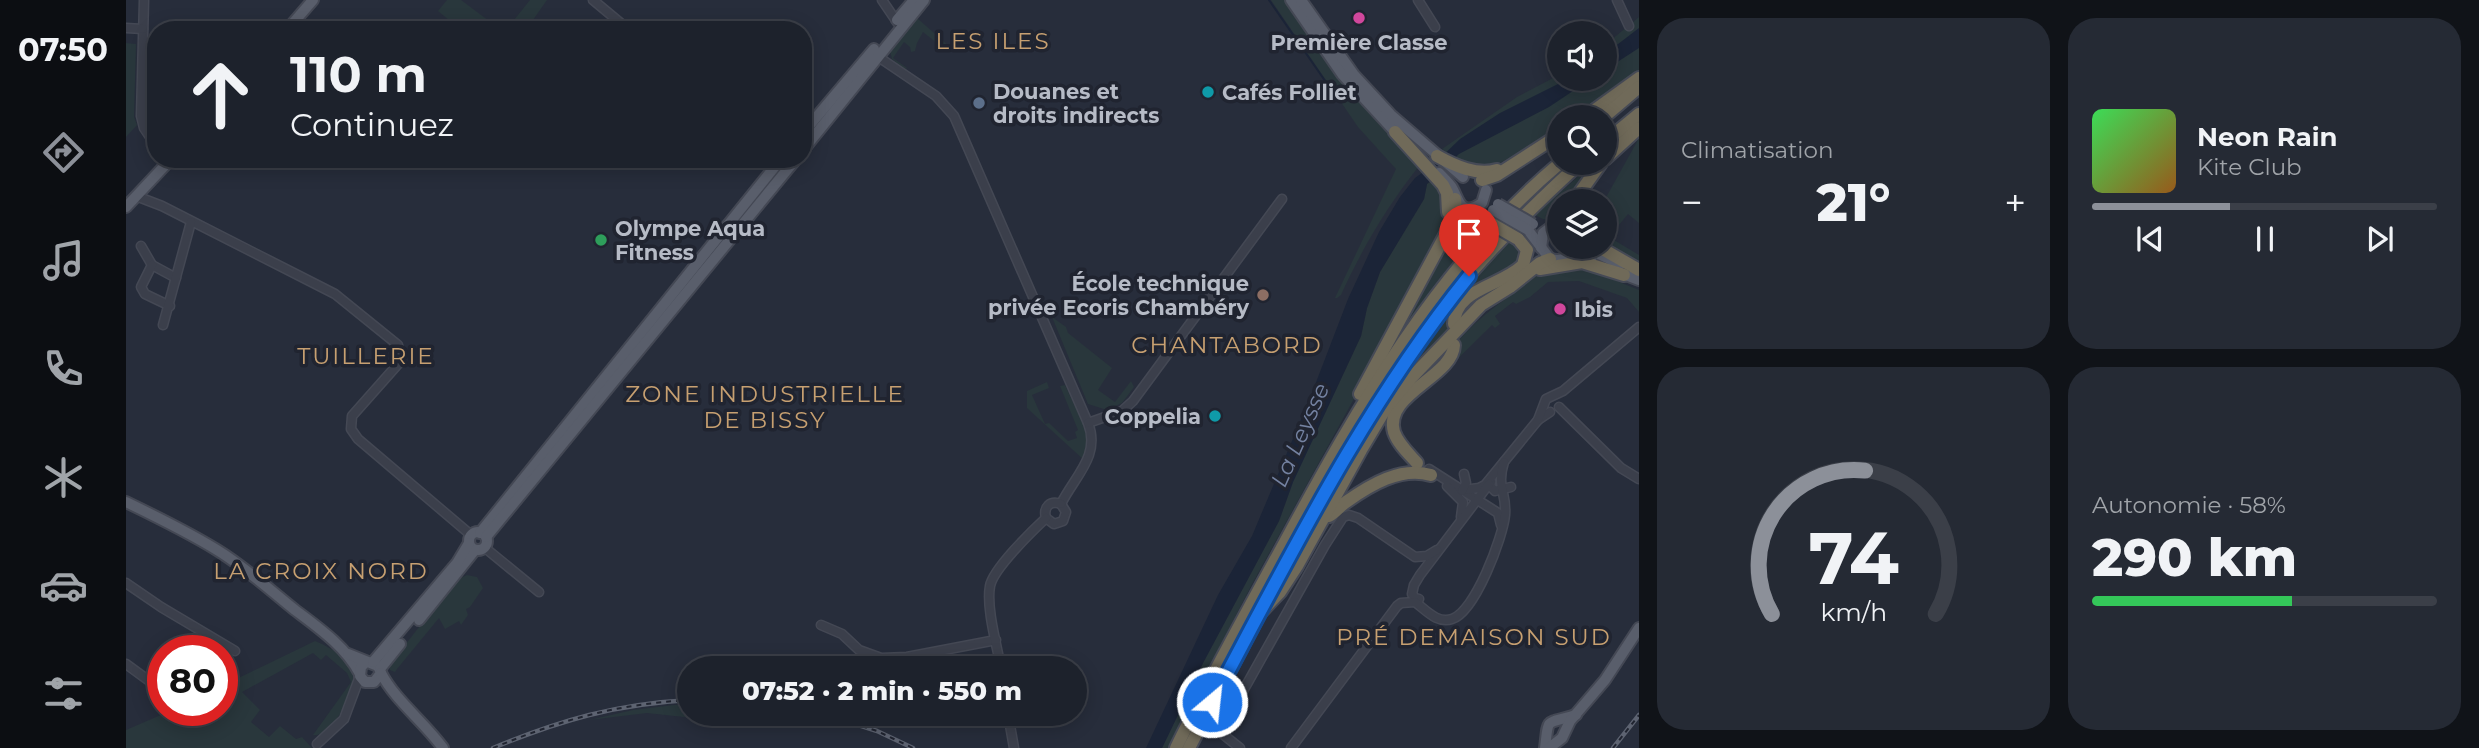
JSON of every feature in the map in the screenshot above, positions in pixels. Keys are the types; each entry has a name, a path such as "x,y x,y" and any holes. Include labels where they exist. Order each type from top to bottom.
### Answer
{"highway":[{"path":"1602,105 1639,78"},
{"path":"1617,106 1639,87"},
{"path":"1617,115 1639,98"},
{"path":"1617,132 1639,114"},
{"path":"1617,148 1639,128"},
{"path":"1395,132 1429,158 1461,173 1489,172 1513,164"},
{"path":"1484,185 1547,143"},
{"path":"1324,470 1356,401 1448,230 1456,209 1450,189 1429,158"},
{"path":"1175,748 1267,574 1365,399 1416,321 1489,232 1547,173"},
{"path":"1189,748 1260,613 1390,382 1431,322 1498,241 1567,175"},
{"path":"1439,246 1448,211 1447,193 1450,189"},
{"path":"1448,230 1464,220 1492,211 1527,231 1527,250 1522,265 1464,300 1456,309 1454,324"},
{"path":"1260,613 1280,592 1373,430 1403,388 1472,313 1545,254"},
{"path":"1614,259 1636,276"},
{"path":"1490,299 1500,297 1548,267 1582,262 1636,276"},
{"path":"1393,435 1399,407 1451,357 1454,345"},
{"path":"1403,388 1390,412 1393,435 1400,451 1425,469"},
{"path":"1325,517 1332,515 1358,495 1398,474 1425,469"}],"main road":[{"path":"295,21 313,0"},
{"path":"812,138 914,0"},
{"path":"898,24 924,0"},
{"path":"1291,0 1342,74 1395,132"},
{"path":"1301,0 1354,75 1429,158"},
{"path":"812,123 874,54"},
{"path":"126,206 161,168"},
{"path":"365,679 377,680 375,667 774,168"},
{"path":"477,541 788,168"},
{"path":"1492,211 1484,185 1471,175 1461,173 1450,189 1465,208 1478,206 1492,211 1527,231 1545,254"},
{"path":"1478,206 1485,200 1484,185"},
{"path":"1527,231 1547,227"},
{"path":"1545,254 1541,238 1547,233"},
{"path":"1589,259 1636,276"},
{"path":"1607,259 1636,276"},
{"path":"126,502 218,551 322,631 346,653 365,679 391,691"},
{"path":"1576,715 1554,721 1547,726 1549,743 1562,738 1565,729 1611,673 1639,628"},
{"path":"346,653 375,667 391,691 418,717 443,748"},
{"path":"365,679 361,667 375,667"},
{"path":"1554,721 1561,723 1565,729"}],"street":[{"path":"144,0 141,116 147,132"},
{"path":"593,0 618,21"},
{"path":"882,0 898,24"},
{"path":"1418,0 1435,27"},
{"path":"1617,0 1629,26"},
{"path":"126,28 143,29"},
{"path":"874,54 932,92 954,116 1088,424 1092,444 1090,457 1061,504"},
{"path":"149,182 155,198 162,206"},
{"path":"136,196 162,206 335,294 398,345 399,363 352,416 351,429 358,439 539,592"},
{"path":"1088,424 1122,411 1133,401 1282,199"},
{"path":"163,325 191,222"},
{"path":"141,246 152,265 176,278"},
{"path":"152,265 141,287 142,291 170,306"},
{"path":"1447,486 1460,493 1483,487 1563,391 1639,327"},
{"path":"1553,405 1621,468 1639,479"},
{"path":"1291,748 1305,733 1396,606 1415,602 1438,620 1451,620 1460,615 1484,579 1502,527 1507,487 1499,476 1504,462"},
{"path":"1419,598 1413,596 1414,585 1437,550 1479,500 1504,462"},
{"path":"1425,469 1459,496 1464,506 1463,515 1453,530"},
{"path":"1425,469 1464,490 1497,513 1502,527"},
{"path":"1464,474 1464,490"},
{"path":"1491,482 1493,490 1507,487"},
{"path":"1054,502 1061,504 1066,512 1063,521 1054,524 1046,519 1048,505 1054,502"},
{"path":"1240,748 1220,732 1343,517 1349,515 1358,518 1415,557 1427,556 1437,550"},
{"path":"999,656 990,603 990,583 1031,532 1046,519"},
{"path":"126,583 208,635"},
{"path":"821,625 842,634 866,654 881,658 907,657 996,640"},
{"path":"126,664 147,679"},
{"path":"317,744 339,726 365,679"},
{"path":"1010,726 1014,748"}],"shaded area":[{"path":"447,0 461,0 489,21 450,21 438,11"},
{"path":"530,0 547,0 532,21 513,21"},
{"path":"1271,0 1286,0 1353,94 1419,166 1376,228 1337,298 1396,169 1358,127"},
{"path":"1639,17 1639,71 1617,87 1617,35"},
{"path":"917,18 951,48 948,52 923,32 915,51 911,52 904,42 893,58 907,68 905,69 892,59 890,51"},
{"path":"126,43 136,44 134,117 137,125 126,137"},
{"path":"1547,81 1547,91 1612,91 1592,105 1547,105 1547,137 1498,164 1487,167 1461,162 1442,149 1517,97"},
{"path":"1639,138 1639,223 1628,214 1617,227 1617,189 1611,189"},
{"path":"1580,175 1587,175 1578,189 1564,189"},
{"path":"1432,181 1457,215 1466,215 1519,241 1519,258 1412,366 1361,386 1251,586 1168,748 1162,748 1203,663 1279,521 1293,482 1361,336 1367,308 1380,272 1424,199 1427,184"},
{"path":"1547,204 1547,220 1535,215"},
{"path":"1617,242 1639,255 1639,264 1617,253"},
{"path":"1584,268 1639,290 1639,312 1627,298 1579,281 1548,282 1530,297 1516,304 1513,302 1495,316 1500,324 1495,328 1492,325 1406,410 1459,355 1459,340 1488,312 1541,272 1565,272"},
{"path":"1052,317 1112,368 1098,390 1115,402 1131,381 1134,387 1122,403 1110,411 1088,404"},
{"path":"1047,382 1049,388 1032,395 1045,424 1049,423 1068,441 1077,438 1075,432 1078,430 1060,386 1065,385 1088,434 1084,460 1027,408 1027,391"},
{"path":"467,575 477,577 483,588 466,609 468,615 461,625 459,621 445,629 439,618 395,672 390,670 390,664 456,580"},
{"path":"315,641 344,659 352,671 353,684 346,703 334,722 320,734 313,735 351,682 347,673 326,655 321,660 313,653 242,692 260,710 251,722 269,737 280,726 296,739 302,737 312,748 126,748 126,730 147,721 147,726 238,726 238,678"},
{"path":"677,705 677,716 647,713 589,720 633,710"}],"water":[{"path":"1639,28 1639,48 1617,62 1617,45"},
{"name":"La Leysse","path":"1547,90 1573,91 1552,105 1547,105 1547,108 1459,154 1427,184 1424,199 1380,272 1367,308 1361,336 1293,482 1279,521 1203,663 1162,748 1146,748 1218,595 1252,536 1348,299 1379,232 1415,178 1460,139 1500,113"}],"waterway":[{"path":"1269,0 1337,98"}],"railway":[{"path":"493,748 589,715 638,705 677,701"},
{"path":"1613,748 1639,715"},
{"path":"861,726 913,748"}],"place":[{"name":"Première Classe","path":"1359,18"},
{"name":"Cafés Folliet","path":"1208,92"},
{"name":"Douanes et droits indirects","path":"979,103"},
{"name":"Olympe Aqua Fitness","path":"601,240"},
{"name":"École technique privée Ecoris Chambéry","path":"1263,295"},
{"name":"Ibis","path":"1560,309"},
{"name":"Coppelia","path":"1215,416"}],"district":[{"name":"LES ILES","path":"993,41"},
{"name":"CHANTABORD","path":"1227,345"},
{"name":"TUILLERIE","path":"366,356"},
{"name":"ZONE INDUSTRIELLE DE BISSY","path":"765,407"},
{"name":"LA CROIX NORD","path":"321,571"},
{"name":"PRÉ DEMAISON SUD","path":"1474,637"}],"route":[{"path":"1212,702 1312,516 1390,382 1431,322 1469,276"}]}
